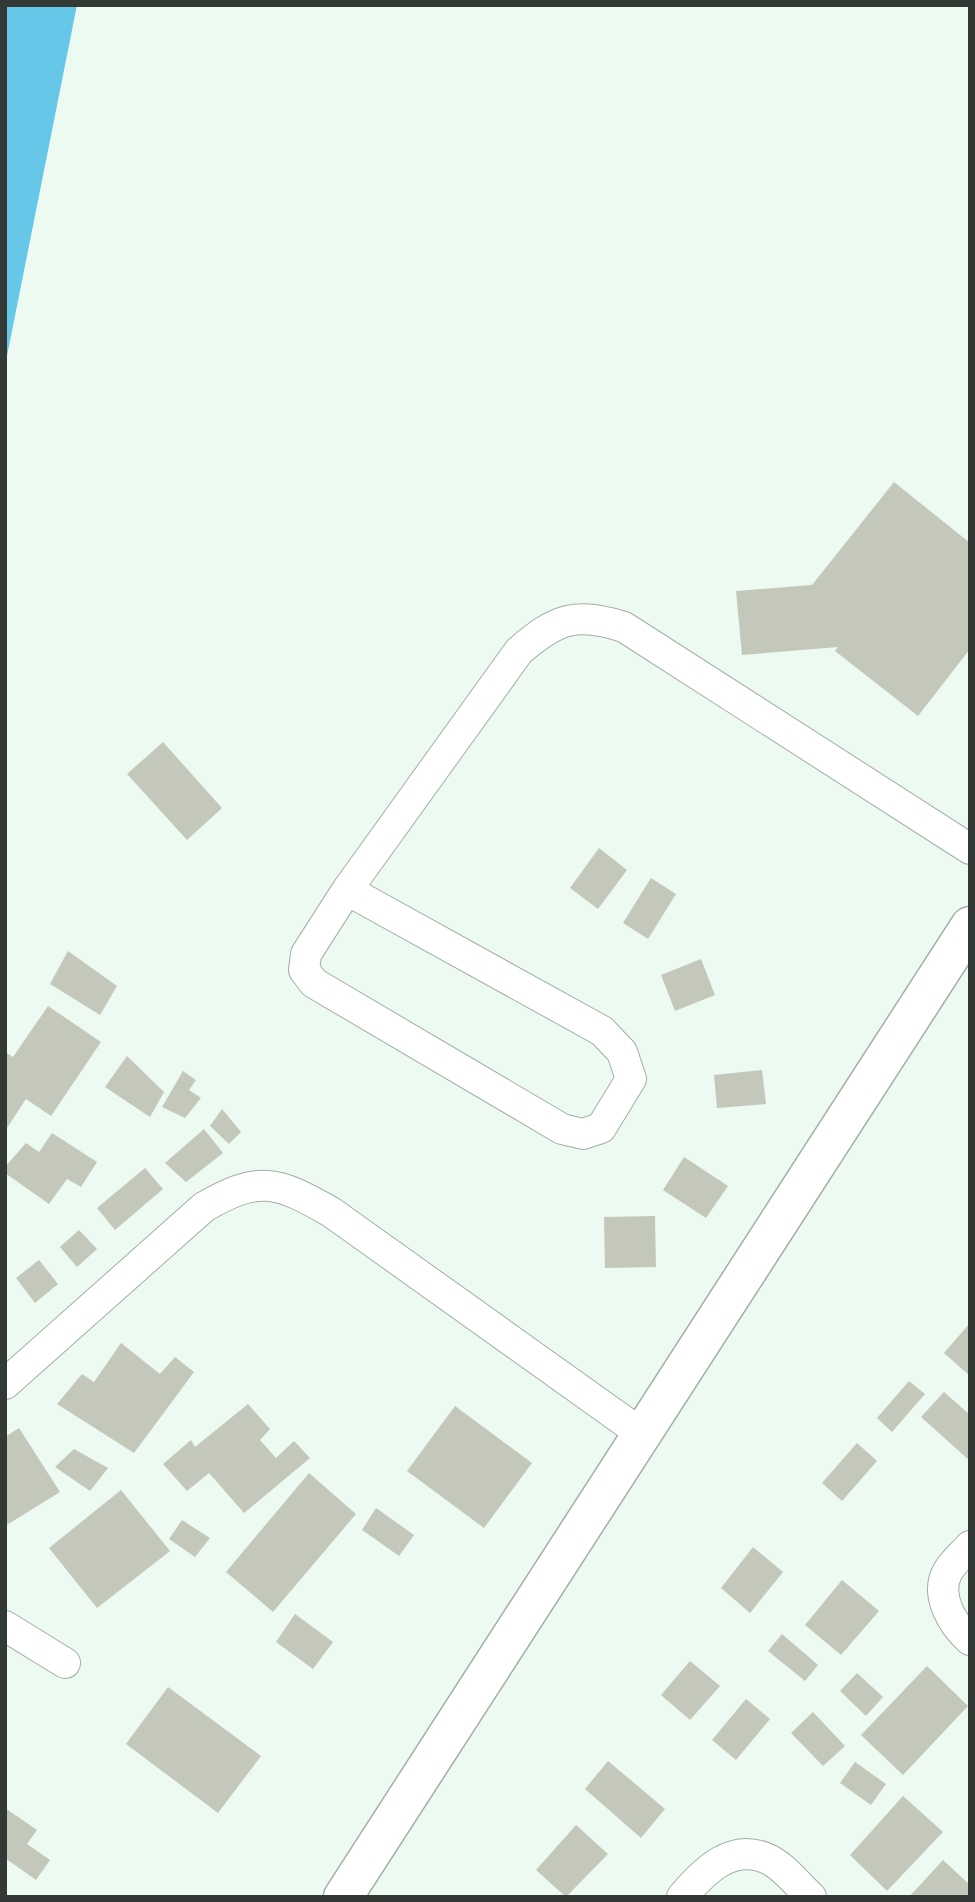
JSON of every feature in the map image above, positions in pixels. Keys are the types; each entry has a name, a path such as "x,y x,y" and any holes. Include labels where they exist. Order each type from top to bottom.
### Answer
{"street":[{"path":"347,890 602,1031 622,1052 631,1079 601,1128 583,1134 562,1129 314,983 304,970 306,954 347,890 519,651 545,628 570,619 596,618 624,627 970,849"},
{"path":"343,1897 970,926"},
{"path":"5,1384 204,1207 232,1191 263,1184 295,1192 331,1212 642,1434"},
{"path":"970,1546 946,1573 944,1601 959,1631 970,1640"},
{"path":"5,1626 65,1663"},
{"path":"682,1897 707,1868 741,1853 770,1860 811,1897"}],"water":[{"path":"5,5 77,5 5,366"}],"building":[{"path":"894,482 970,543 970,649 918,716 835,651 838,647 742,655 736,591 812,585"},
{"path":"163,742 222,808 187,840 127,774"},
{"path":"599,848 627,870 598,909 570,888"},
{"path":"651,878 676,894 648,939 623,923"},
{"path":"68,951 117,986 100,1015 50,984"},
{"path":"701,959 715,995 675,1011 661,975"},
{"path":"48,1006 101,1042 51,1116 26,1099 5,1131 5,1052 13,1057"},
{"path":"127,1056 164,1092 150,1117 105,1087"},
{"path":"762,1070 766,1104 717,1108 714,1075"},
{"path":"183,1071 196,1080 189,1090 201,1098 185,1118 162,1107"},
{"path":"222,1109 241,1132 229,1144 210,1126"},
{"path":"204,1129 223,1153 186,1182 165,1163"},
{"path":"52,1133 97,1162 81,1187 67,1179 49,1204 5,1173 5,1167 26,1143 39,1152"},
{"path":"684,1157 728,1186 706,1218 663,1190"},
{"path":"145,1168 163,1189 115,1230 97,1208"},
{"path":"655,1216 656,1267 605,1268 604,1217"},
{"path":"79,1230 97,1249 77,1267 60,1247"},
{"path":"39,1260 58,1284 35,1303 16,1278"},
{"path":"970,1323 970,1376 944,1353"},
{"path":"121,1343 160,1374 175,1357 194,1372 134,1453 57,1404 82,1374 94,1382"},
{"path":"909,1381 925,1394 892,1432 877,1418"},
{"path":"944,1392 970,1415 970,1461 921,1417"},
{"path":"248,1404 270,1429 260,1440 276,1458 294,1441 310,1458 244,1513 209,1473 187,1491 163,1464 191,1440 195,1447"},
{"path":"455,1406 532,1463 484,1528 407,1471"},
{"path":"19,1428 60,1492 5,1526 5,1437"},
{"path":"857,1443 877,1461 842,1501 822,1483"},
{"path":"74,1449 108,1468 90,1491 55,1467"},
{"path":"309,1473 356,1514 273,1612 226,1572"},
{"path":"121,1490 170,1551 97,1608 49,1548"},
{"path":"376,1508 414,1535 399,1556 362,1530"},
{"path":"182,1520 210,1538 195,1557 169,1539"},
{"path":"753,1547 783,1572 750,1613 721,1588"},
{"path":"842,1580 879,1611 841,1655 805,1625"},
{"path":"295,1614 333,1642 313,1669 276,1642"},
{"path":"782,1634 818,1665 805,1681 768,1651"},
{"path":"690,1661 720,1686 690,1720 661,1695"},
{"path":"927,1666 968,1706 903,1775 861,1735"},
{"path":"857,1673 883,1697 866,1716 840,1691"},
{"path":"168,1687 261,1756 218,1813 126,1744"},
{"path":"746,1699 770,1719 736,1760 712,1740"},
{"path":"813,1712 845,1746 823,1766 791,1733"},
{"path":"608,1761 665,1809 641,1838 585,1789"},
{"path":"855,1762 886,1784 871,1805 840,1783"},
{"path":"903,1796 943,1832 887,1891 850,1855"},
{"path":"5,1808 37,1830 27,1844 50,1860 36,1880 5,1858"},
{"path":"576,1825 608,1854 566,1897 536,1870"},
{"path":"943,1860 970,1885 968,1897 909,1897"}]}
